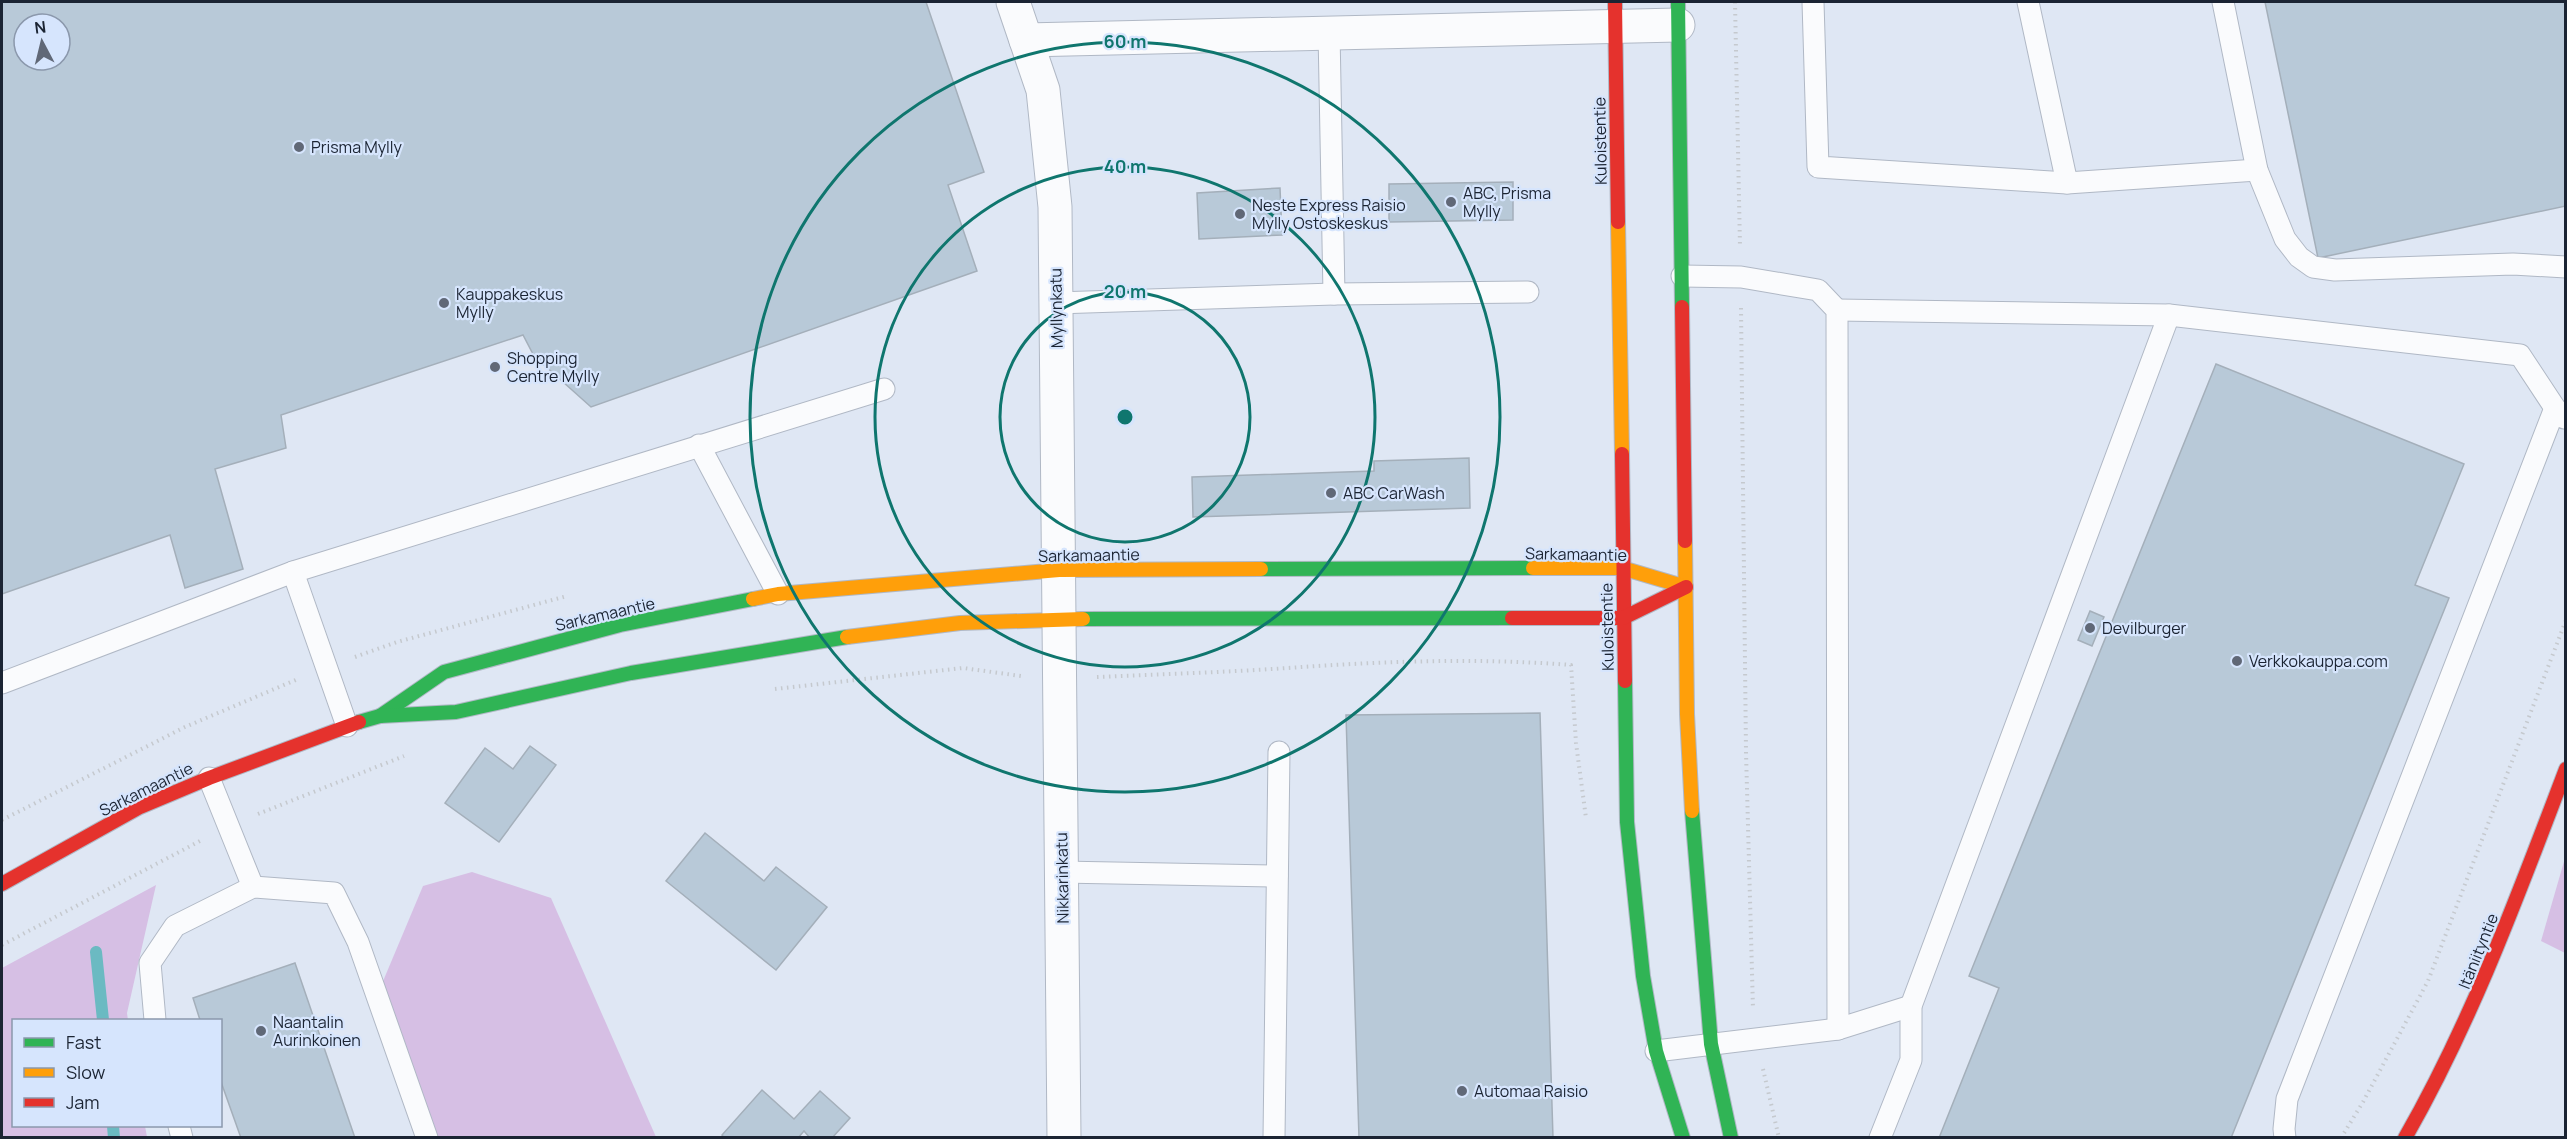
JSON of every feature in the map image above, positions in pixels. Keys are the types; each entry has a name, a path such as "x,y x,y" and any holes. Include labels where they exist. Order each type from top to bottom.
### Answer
{"street":[{"name":"Myllynkatu","path":"1013,2 1043,90 1055,207 1060,619"},
{"path":"1026,39 1329,33 1615,14 1678,13 1687,714 1694,859 1711,1044 1731,1137"},
{"name":"Kuloistentie","path":"1615,14 1627,822 1643,976 1656,1051 1683,1137"},
{"name":"Sarkamaantie","path":"380,716 444,672 620,625 778,594 1059,570 1622,568 1686,587"},
{"name":"Sarkamaantie","path":"2,884 140,807 209,778 347,726 380,716 456,712 631,673 812,640 960,623 1060,619 1623,618 1686,587"},
{"name":"Nikkarinkatu","path":"1060,619 1064,1137"},
{"name":"Itäniityntie","path":"2405,1137 2468,1018 2565,769"}],"lane":[{"path":"1813,2 1818,167 2067,183 2257,170"},
{"path":"2028,2 2067,183"},
{"path":"2223,2 2257,170 2285,239 2299,256 2313,267 2335,270 2512,264 2565,267"},
{"path":"1329,33 1334,294"},
{"path":"1682,276 1741,277 1818,290 1838,310 2169,315 2520,355 2560,414 2287,1099 2285,1137"},
{"path":"1056,303 1334,294 1528,292"},
{"path":"1838,310 1838,1029"},
{"path":"1880,1137 1911,1060 1911,1006 2169,315"},
{"path":"2,683 293,572 884,389"},
{"path":"699,445 778,594"},
{"path":"293,572 347,726"},
{"path":"1274,1137 1279,752"},
{"path":"209,778 253,887"},
{"path":"1062,872 1277,876"},
{"path":"155,1019 150,963 175,927 253,887 334,893 358,942 428,1137"},
{"path":"1656,1051 1838,1029 1911,1006"}],"path":[{"path":"1735,2 1751,981 1756,1038 1779,1137"},
{"path":"2341,1137 2363,1102 2428,981 2565,620"},
{"path":"769,690 963,668 1059,679 1364,662 1522,661 1571,665"},
{"path":"2,945 150,865 227,827 406,755"}],"shaded area":[{"path":"2565,858 2566,953 2541,941"},
{"path":"472,872 551,898 656,1137 435,1137 373,1005 423,886"},
{"path":"156,885 127,1013 128,1019 12,1019 12,1127 145,1127 147,1137 2,1137 2,968"}],"building":[{"name":"Shopping Centre Mylly","path":"2,2 926,2 984,172 948,185 977,271 591,407 534,356 523,335 281,415 286,448 215,469 243,569 185,588 170,535 2,594"},
{"path":"2265,2 2566,2 2566,206 2318,258"},
{"name":"ABC, Prisma Mylly","path":"1513,182 1513,220 1389,222 1389,184"},
{"name":"Neste Express Raisio Mylly Ostoskeskus","path":"1280,188 1282,235 1199,239 1197,193"},
{"path":"2216,364 2464,464 2415,585 2449,598 2231,1138 1939,1138 1999,988 1969,976"},
{"name":"ABC CarWash","path":"1469,458 1470,508 1193,517 1192,477 1374,471 1374,461"},
{"path":"2090,611 2104,617 2092,646 2078,640"},
{"path":"1540,713 1553,1138 1359,1138 1346,715"},
{"path":"530,746 556,765 499,842 445,803 485,748 513,769"},
{"path":"705,833 764,881 776,867 827,907 776,970 666,881"},
{"path":"295,963 355,1138 241,1138 222,1085 222,1019 200,1019 193,998"},
{"path":"762,1090 794,1119 820,1091 850,1118 832,1138 810,1138 804,1131 798,1138 724,1138 722,1135"}],"waterway":[{"path":"96,952 103,1019"},
{"path":"113,1127 114,1138"}],"traffic: fast":[{"path":"1678,2 1682,307"},
{"path":"1261,569 1533,568"},
{"path":"380,716 444,672 620,625 753,599"},
{"path":"1083,619 1512,618"},
{"path":"359,722 380,716 456,712 631,673 847,637"},
{"path":"1625,681 1627,822 1643,976 1656,1051 1683,1138"},
{"path":"1692,811 1711,1044 1731,1138"}],"traffic: slow":[{"path":"1618,222 1622,454"},
{"path":"1685,541 1687,714 1692,811"},
{"path":"1533,568 1622,568 1686,587"},
{"path":"753,599 778,594 1059,570 1261,569"},
{"path":"847,637 960,623 1083,619"}],"traffic: jam":[{"path":"1615,2 1618,222"},
{"path":"1682,307 1685,541"},
{"path":"1622,454 1625,681"},
{"path":"1512,618 1623,618 1686,587"},
{"path":"2,884 140,807 209,778 359,722"},
{"path":"2405,1138 2452,1049 2473,1003 2512,910 2566,769"}],"place":[{"name":"Prisma Mylly","path":"299,147"},
{"name":"ABC, Prisma Mylly","path":"1451,202"},
{"name":"Neste Express Raisio Mylly Ostoskeskus","path":"1240,214"},
{"name":"Kauppakeskus Mylly","path":"444,303"},
{"name":"Shopping Centre Mylly","path":"495,367"},
{"name":"ABC CarWash","path":"1331,493"},
{"name":"Devilburger","path":"2090,628"},
{"name":"Verkkokauppa.com","path":"2237,661"},
{"name":"Naantalin Aurinkoinen","path":"261,1031"},
{"name":"Automaa Raisio","path":"1462,1091"}]}
